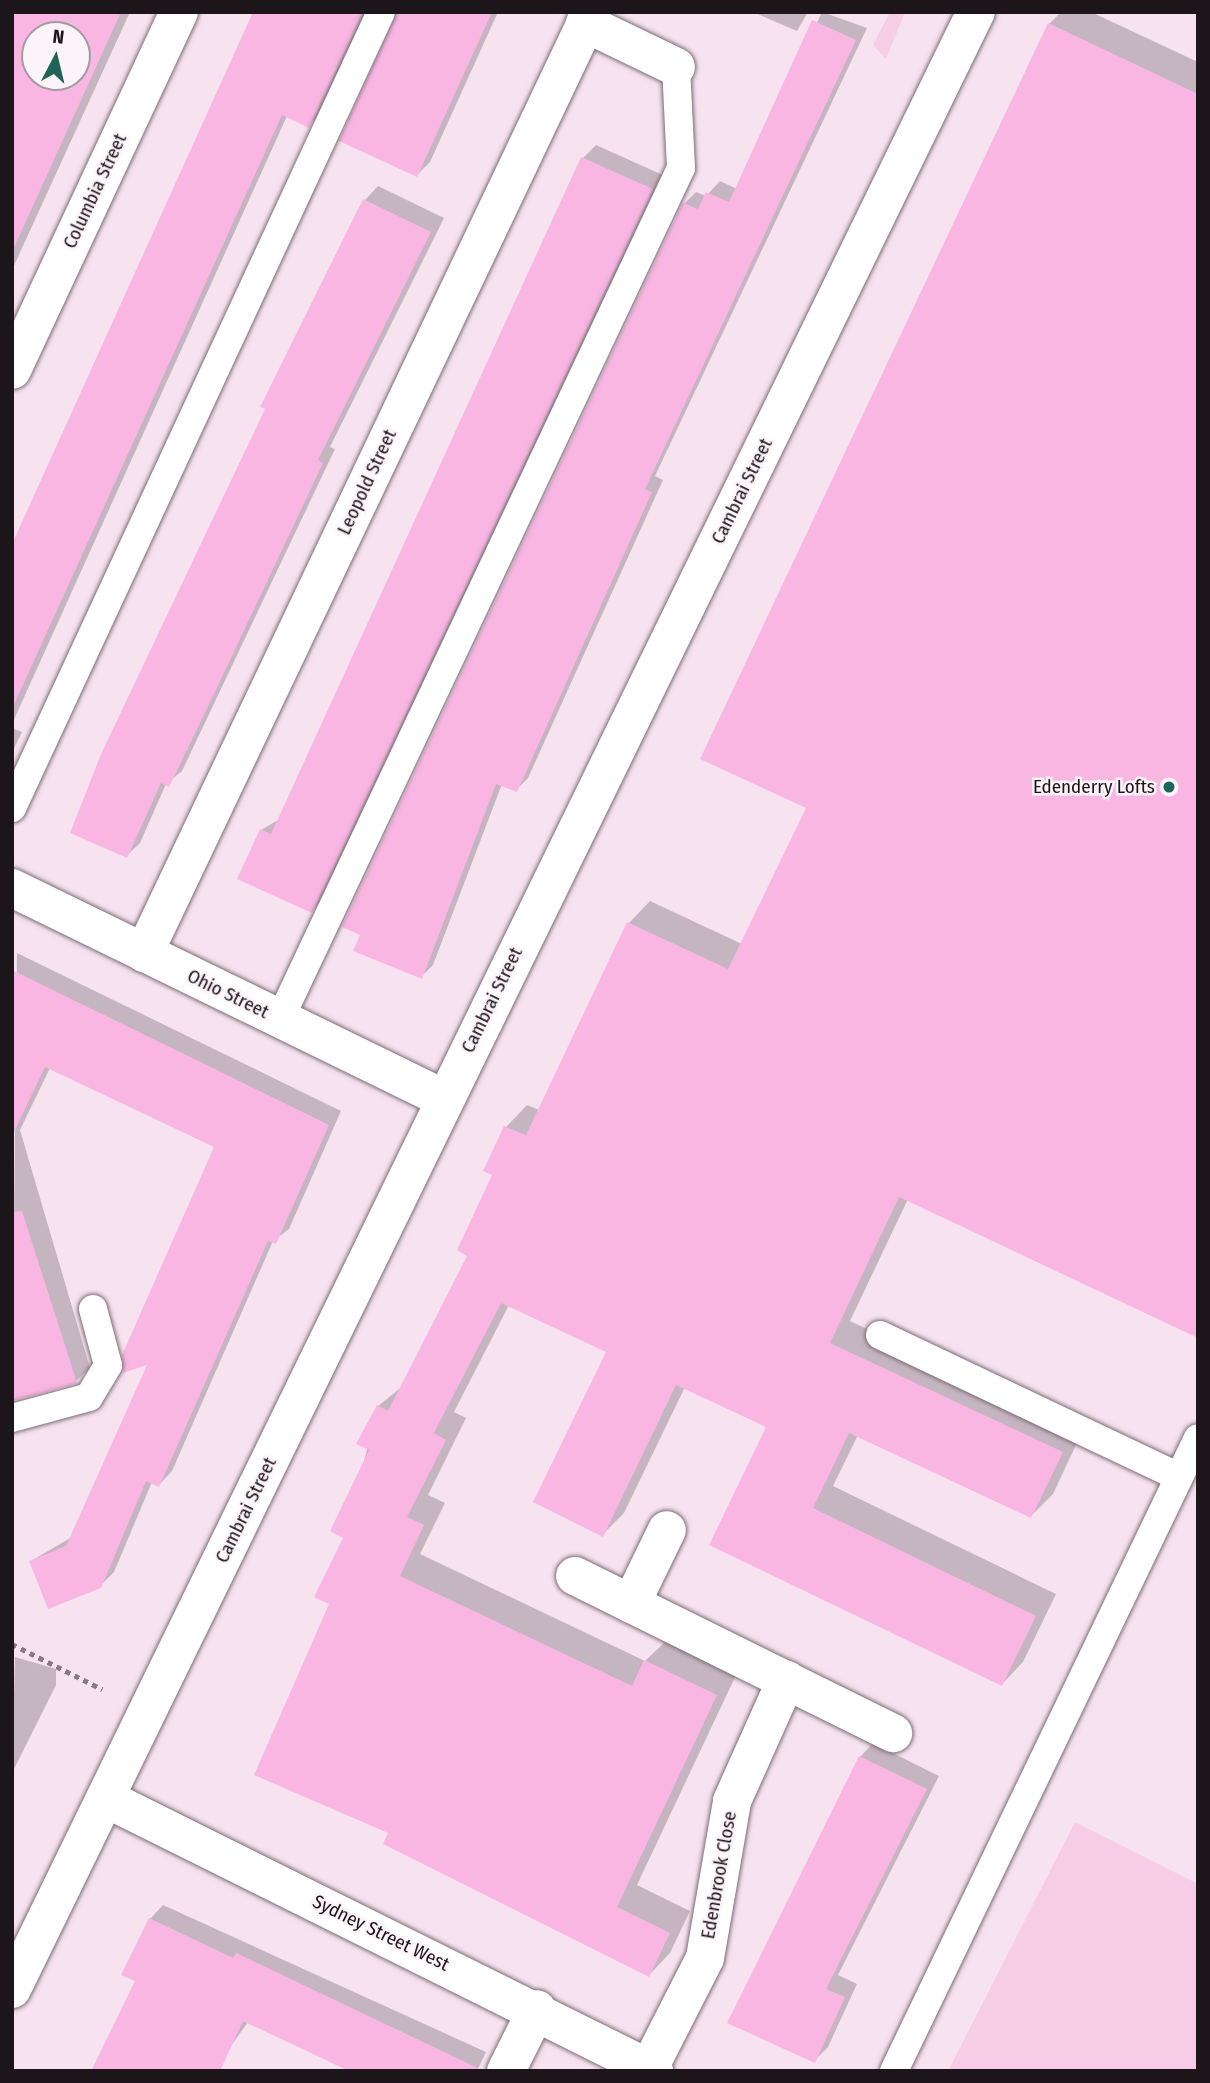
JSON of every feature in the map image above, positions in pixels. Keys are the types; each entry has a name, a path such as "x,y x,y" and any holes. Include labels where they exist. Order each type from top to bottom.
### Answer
{"street":[{"name":"Columbia Street","path":"12,370 179,12"},
{"name":"Cambrai Street","path":"12,1989 107,1799 444,1099 976,12"},
{"path":"588,18 676,66"},
{"name":"Leopold Street","path":"144,953 588,18"},
{"name":"Ohio Street","path":"12,888 444,1099"},
{"path":"632,1604 667,1530"},
{"path":"575,1576 893,1733"},
{"name":"Edenbrook Close","path":"651,2069 705,1958 732,1801 786,1680"},
{"name":"Sydney Street West","path":"107,1799 537,2009 651,2069"},
{"path":"506,2071 537,2009"}],"lane":[{"path":"12,808 381,12"},
{"path":"280,1019 681,168 676,66"},
{"path":"12,1418 89,1397 108,1365 93,1309"},
{"path":"880,1335 1179,1478"},
{"path":"894,2071 1198,1438"}],"path":[{"path":"12,1644 149,1712"}],"shaded area":[{"path":"890,12 905,12 886,59 873,45"},
{"path":"1075,1822 1198,1884 1198,2071 948,2071"}],"building":[{"path":"12,12 121,12 91,78 91,21 21,21 21,91 85,91 12,252"},
{"path":"253,12 363,12 309,128 282,115 12,709 12,544"},
{"path":"397,12 492,12 417,177 339,141"},
{"path":"812,20 856,40 645,489 652,492 517,792 496,784 422,979 353,951 360,935 342,927 683,203 698,209 706,192 729,202"},
{"path":"1048,23 1198,94 1198,1338 899,1197 830,1343 1063,1452 1031,1518 849,1433 813,1508 1036,1616 1002,1686 709,1545 766,1427 676,1385 603,1537 533,1502 606,1352 501,1303 434,1433 446,1440 407,1517 424,1525 400,1576 632,1686 644,1660 717,1695 617,1907 670,1933 649,1977 383,1844 388,1833 254,1775 329,1604 314,1597 343,1538 330,1531 369,1450 356,1444 377,1405 388,1411 467,1256 457,1250 492,1175 483,1171 504,1126 526,1135 627,922 728,969 806,808 700,759"},
{"path":"581,157 653,189 312,913 237,879 260,829 271,834"},
{"path":"363,199 431,232 318,460 323,463 169,787 161,783 127,858 70,833 101,754 265,409 260,407"},
{"path":"12,970 329,1125 276,1244 268,1241 159,1487 146,1481 101,1588 48,1609 29,1561 66,1546 147,1365 123,1373 122,1355 214,1147 45,1067 12,1136"},
{"path":"22,1211 77,1383 12,1401 12,1212"},
{"path":"859,1756 927,1789 826,1989 845,1997 815,2063 727,2023"},
{"path":"149,1918 233,1958 236,1953 484,2071 349,2071 243,2021 220,2071 91,2071 135,1981 121,1975"}],"place":[{"name":"Edenderry Lofts","path":"1169,787"}]}
